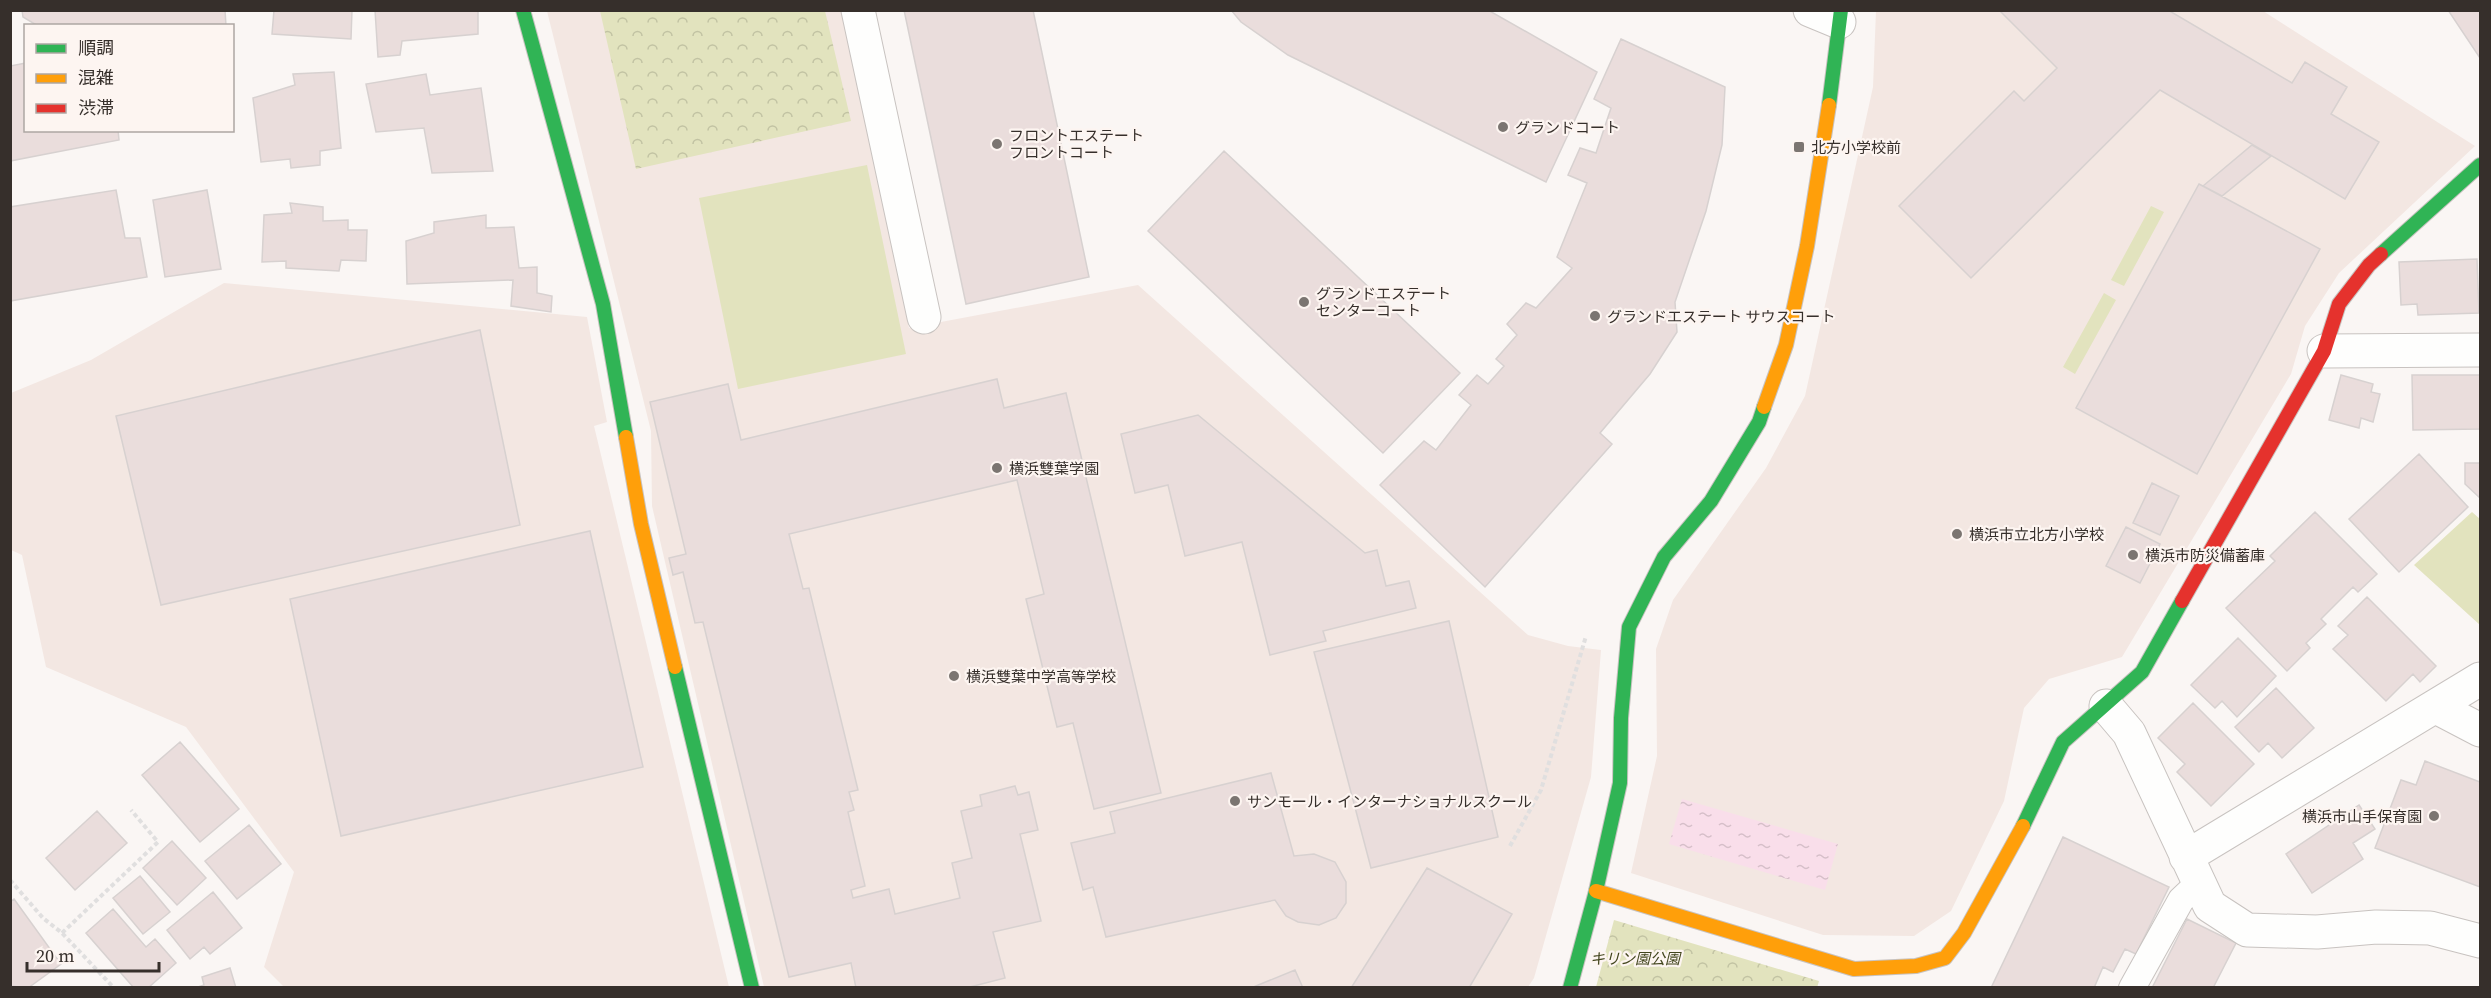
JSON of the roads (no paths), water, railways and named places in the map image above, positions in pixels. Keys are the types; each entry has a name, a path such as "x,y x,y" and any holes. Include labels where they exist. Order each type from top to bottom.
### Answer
{"street":[{"path":"524,10 603,304 641,524 752,987"},
{"path":"858,10 924,317"},
{"path":"1570,987 1596,891 1620,783 1621,718 1629,627 1664,557 1711,501 1759,422 1786,345 1823,155 1830,14"},
{"path":"1596,891 1850,978 1916,966 1945,958 1964,933 2021,830 2062,742 2106,706 2142,672 2324,351 2339,304 2369,265 2481,165"},
{"path":"2324,351 2481,350"},
{"path":"2192,870 2481,679"},
{"path":"2106,706 2129,733 2210,906 2247,930 2317,932 2376,927 2430,928 2481,941"},
{"path":"2436,707 2481,730"}],"lane":[{"path":"2132,987 2181,900 2192,870"}],"water":[{"path":"1682,799 1838,844 1825,890 1669,844"}],"place":[{"name":"グランドコート","path":"1503,127"},
{"name":"フロントエステート フロントコート","path":"997,144"},
{"name":"北方小学校前","path":"1799,147"},
{"name":"グランドエステート センターコート","path":"1304,302"},
{"name":"グランドエステート サウスコート","path":"1595,316"},
{"name":"横浜雙葉学園","path":"997,468"},
{"name":"横浜市立北方小学校","path":"1957,534"},
{"name":"横浜市防災備蓄庫","path":"2133,555"},
{"name":"横浜雙葉中学高等学校","path":"954,676"},
{"name":"サンモール・インターナショナルスクール","path":"1235,801"},
{"name":"横浜市山手保育園","path":"2434,816"}],"park label":[{"name":"キリン園公園","path":"1635,958"}]}
